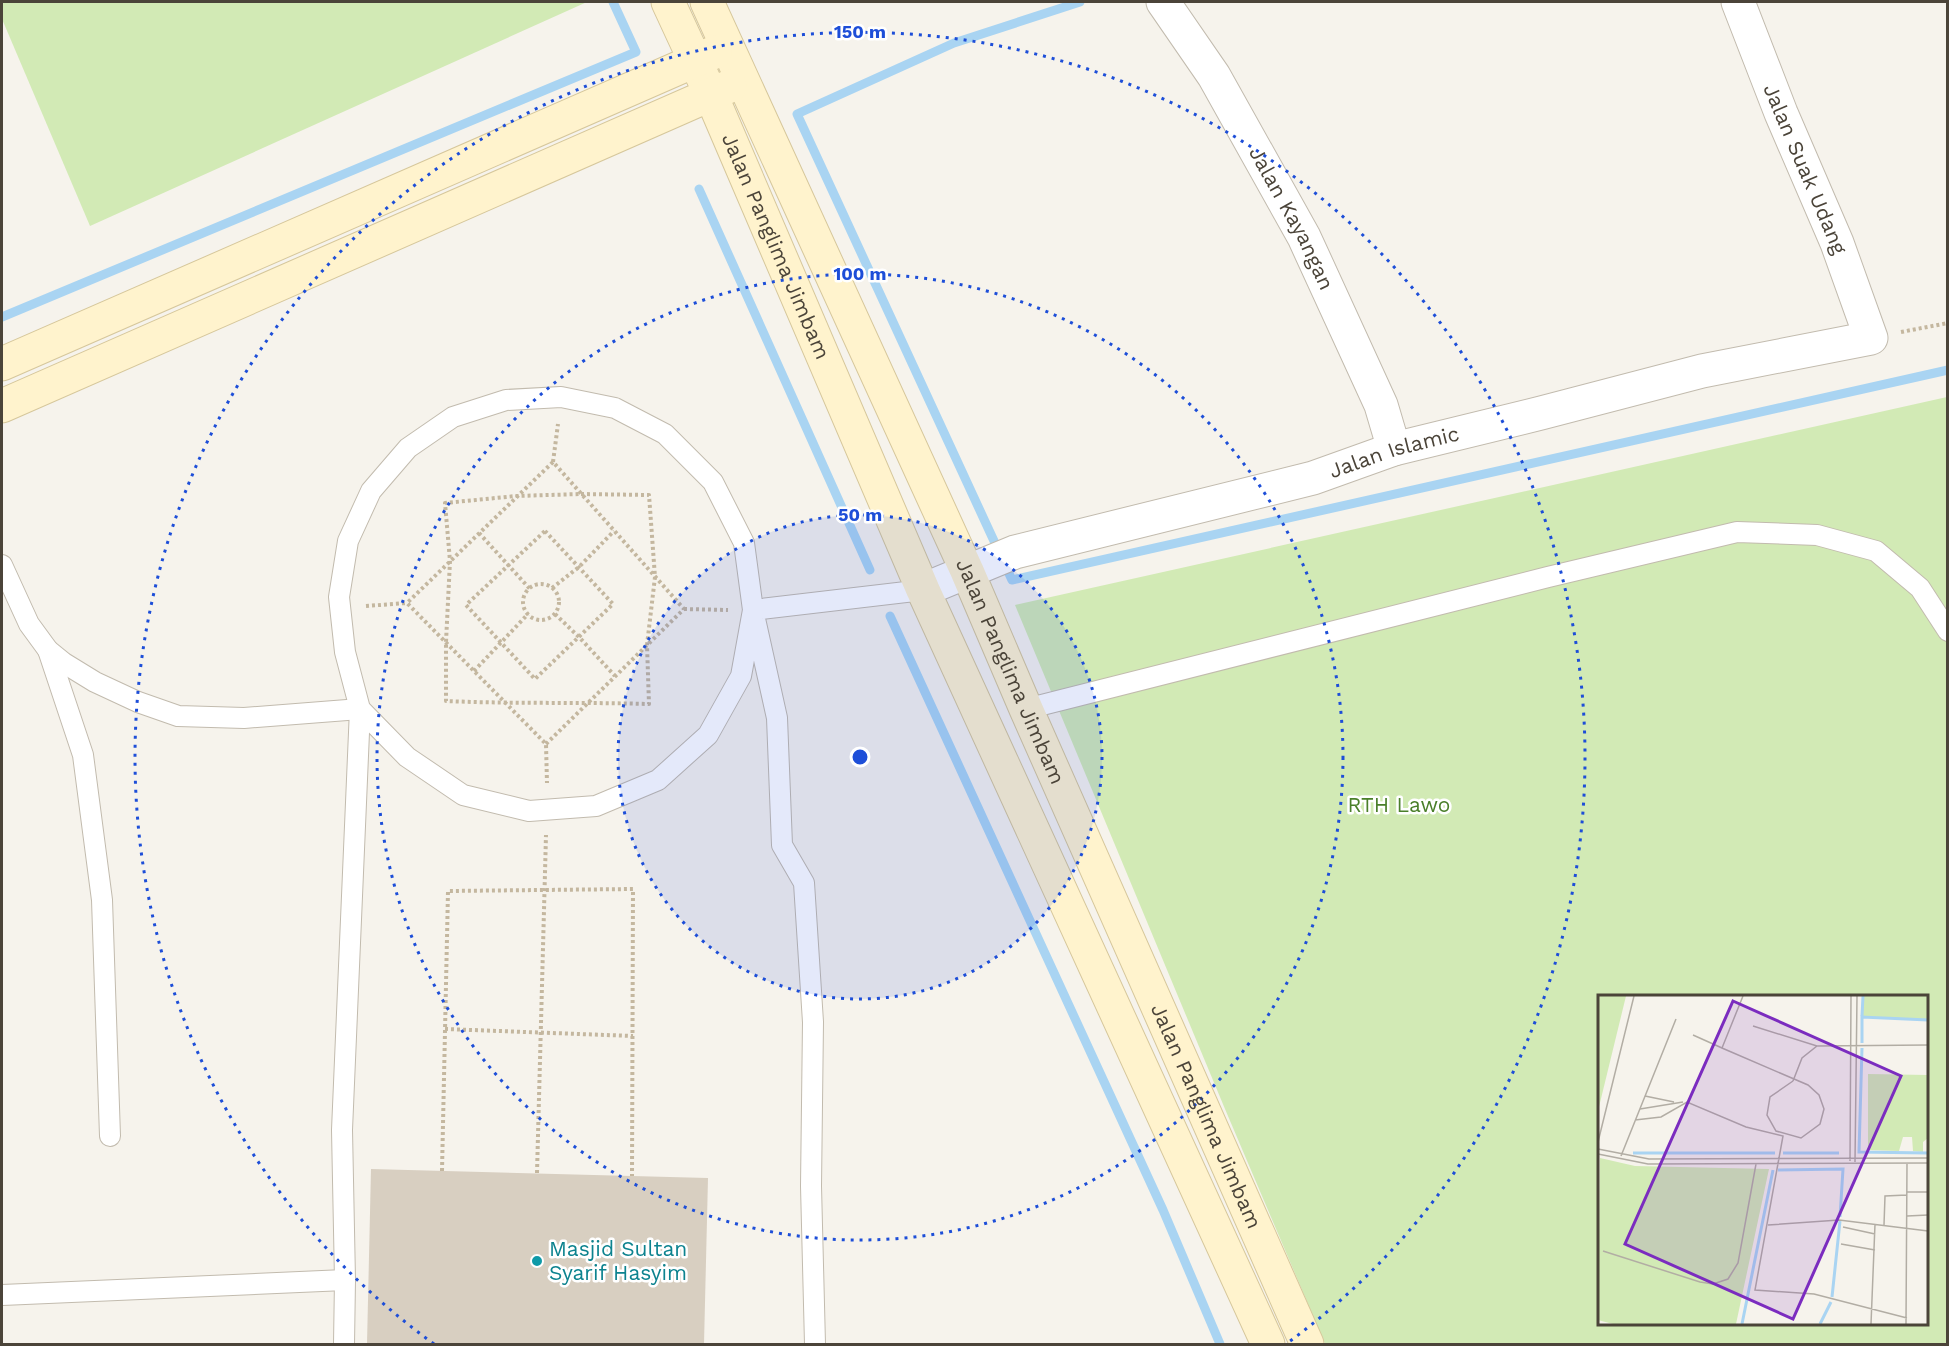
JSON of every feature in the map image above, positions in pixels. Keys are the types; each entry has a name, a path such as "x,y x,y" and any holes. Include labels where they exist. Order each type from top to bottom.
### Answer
{"street":[{"name":"Jalan Panglima Jimbam","path":"668,2 711,95 923,590 1268,1344"},
{"name":"Jalan Panglima Jimbam","path":"707,2 967,571 1307,1344"},
{"name":"Jalan Kayangan","path":"1163,2 1214,76 1304,237 1381,405 1394,449"},
{"name":"Jalan Suak Udang","path":"1738,2 1781,113 1837,243 1871,338"},
{"path":"2,364 727,46"},
{"path":"2,406 742,80"},
{"name":"Jalan Islamic","path":"923,590 1015,552 1313,477 1394,449 1702,371 1871,338"}],"lane":[{"path":"345,1344 342,1130 360,709 345,652 339,597 348,541 372,491 408,448 453,417 506,400 561,397 615,408 665,435 713,482 744,543 753,610 777,718 782,845 804,884 813,1023 812,1186 815,1344"},
{"path":"1026,709 1737,532 1817,535 1876,551 1920,588 1947,631"},
{"path":"2,565 29,624 48,650 95,682 138,702 178,716 244,718 360,709"},
{"path":"753,610 923,590"},
{"path":"360,709 407,757 463,795 529,812 596,806 658,780 708,735 741,676 753,610"},
{"path":"48,650 83,755 100,889 110,1136"},
{"path":"2,1295 345,1280"}],"path":[{"path":"1871,338 1947,323"},
{"path":"340,608 407,603 553,462 561,397"},
{"path":"553,462 684,609"},
{"path":"649,495 655,577 647,645 649,704 589,702 506,704 446,701 450,561 445,503 516,496 649,495"},
{"path":"545,531 579,567 614,604 535,678 466,606 545,531"},
{"path":"552,588 579,567 614,531"},
{"path":"479,533 530,588"},
{"path":"540,584 552,588 556,591 560,603 555,614 544,620 532,618 523,604 526,593 530,588 540,584"},
{"path":"407,603 546,744 548,810 543,889 542,1032 537,1173"},
{"path":"546,744 684,609 753,610"},
{"path":"474,670 528,614"},
{"path":"555,614 615,676"},
{"path":"442,1171 448,891 633,889 632,1176"},
{"path":"445,1029 633,1036"}],"green space":[{"path":"2,2 587,2 90,226 2,19"},
{"name":"RTH Lawo","path":"1947,397 1947,1344 1325,1344 1015,605"}],"building":[{"name":"Masjid Sultan Syarif Hasyim","path":"371,1169 708,1178 704,1344 367,1344"}],"waterway":[{"path":"2,317 636,52 613,2"},
{"path":"1080,2 954,43 797,114 1012,580 1948,370"},
{"path":"699,189 870,570"},
{"path":"890,616 1163,1210 1220,1344"}],"place":[{"name":"Masjid Sultan Syarif Hasyim","path":"537,1261"}]}
